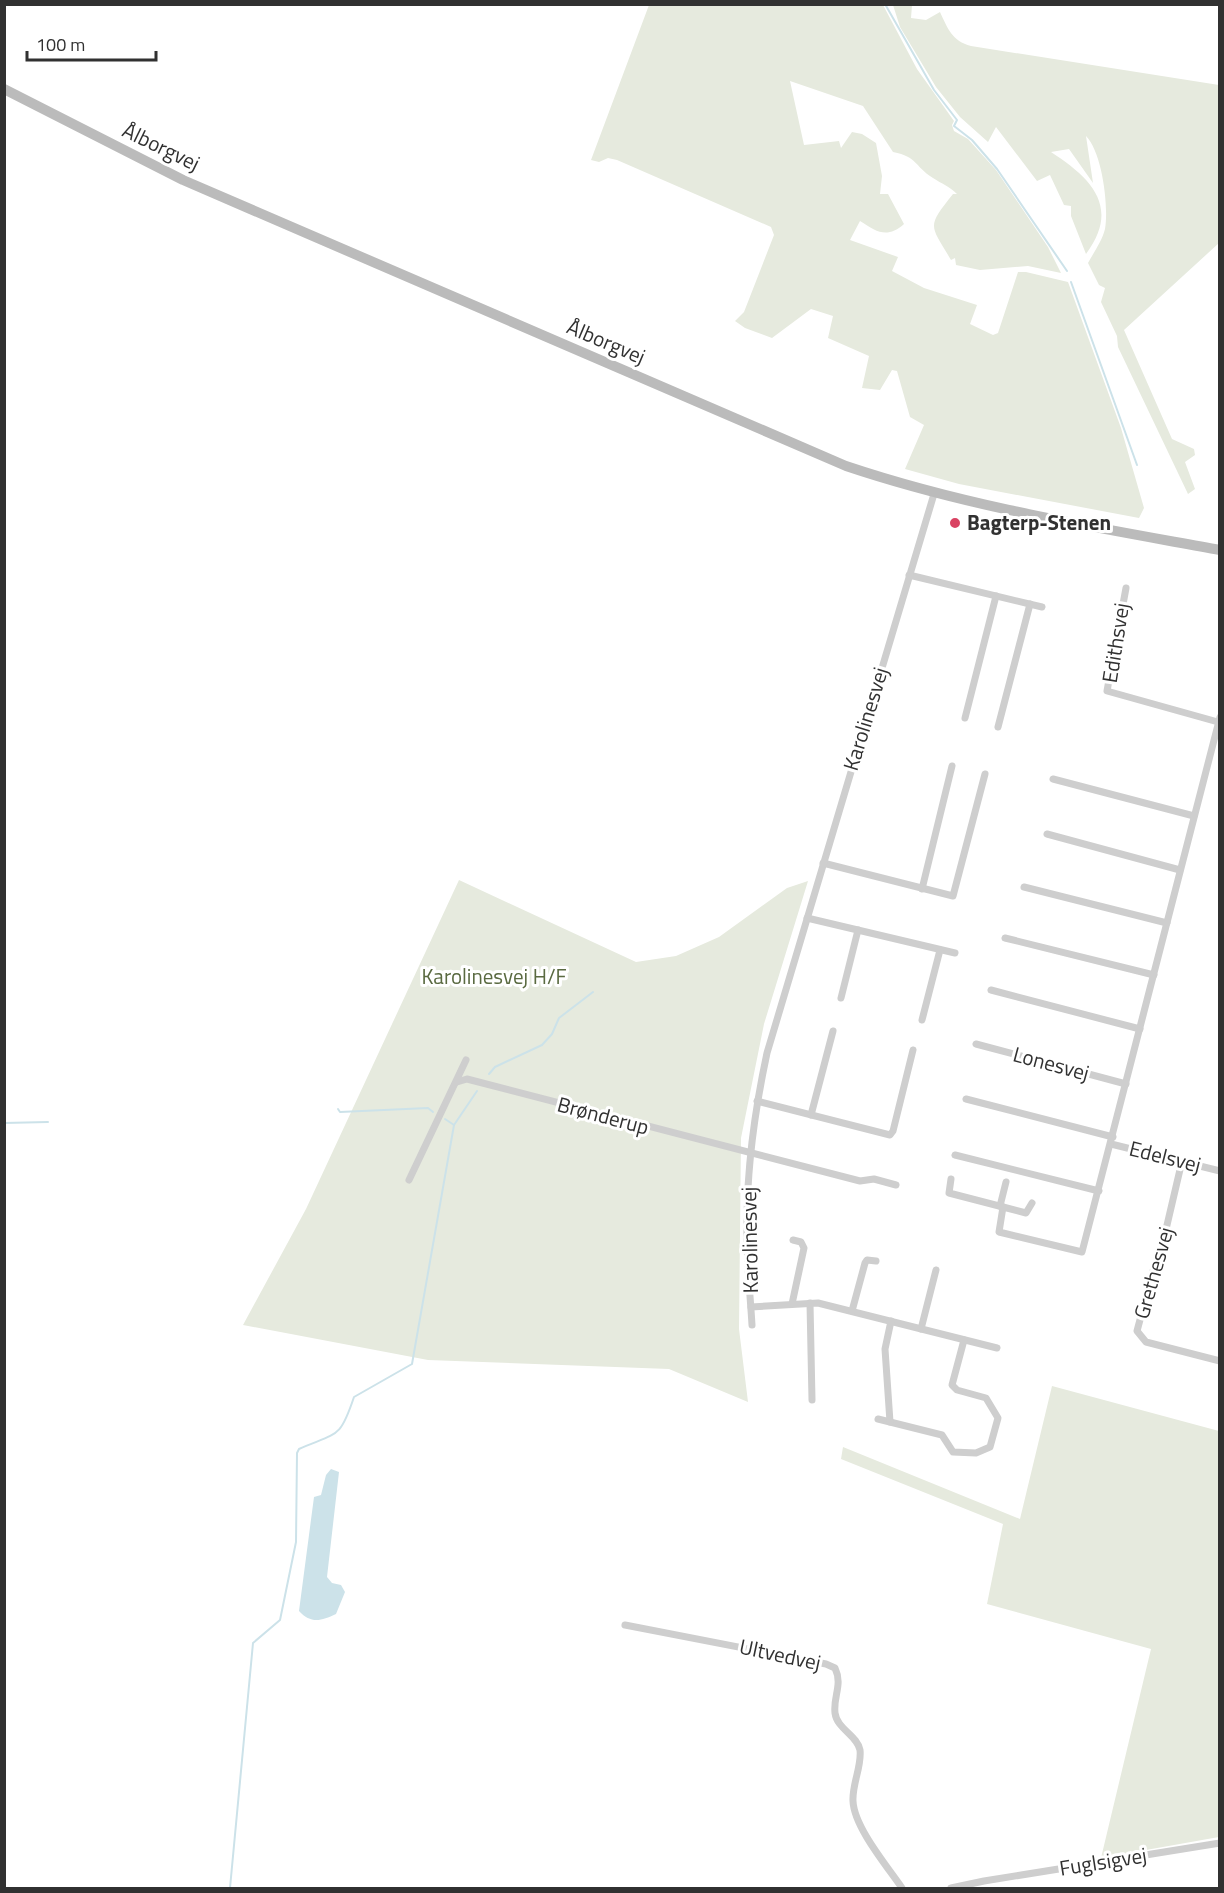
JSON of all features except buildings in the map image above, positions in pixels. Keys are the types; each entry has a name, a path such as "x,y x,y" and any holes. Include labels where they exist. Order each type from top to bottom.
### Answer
{"main road":[{"name":"Ålborgvej","path":"4,89 183,180 846,466 934,494 1067,522 1220,549"}],"street":[{"name":"Karolinesvej","path":"752,1325 747,1226 750,1154 757,1101 779,1006 934,494"},
{"path":"909,575 1042,607"},
{"name":"Edithsvej","path":"1126,588 1107,691 1219,720"},
{"path":"965,718 996,596"},
{"path":"998,727 1030,604"},
{"path":"1006,1182 998,1227 1000,1233 1080,1253 1084,1248 1099,1191 1219,720"},
{"path":"922,889 952,766"},
{"path":"823,863 922,889 955,895 985,774"},
{"path":"1053,780 1194,816"},
{"path":"1047,834 1180,870"},
{"path":"1024,887 1167,923"},
{"path":"807,918 955,953"},
{"path":"841,998 858,930"},
{"path":"1005,938 1154,975"},
{"path":"922,1020 940,950"},
{"path":"991,990 1140,1029"},
{"path":"812,1115 833,1031"},
{"name":"Lonesvej","path":"976,1044 1126,1084"},
{"path":"757,1101 891,1134 914,1050"},
{"path":"409,1180 466,1059"},
{"name":"Brønderup","path":"457,1082 467,1079 750,1154"},
{"path":"966,1099 1112,1140"},
{"name":"Edelsvej","path":"1112,1140 1220,1171"},
{"name":"Karolinesvej","path":"750,1154 860,1181 874,1179 896,1185"},
{"path":"955,1155 1099,1191"},
{"name":"Grethesvej","path":"1182,1161 1160,1255 1153,1271 1137,1331 1146,1342 1220,1361"},
{"path":"951,1179 950,1193 1026,1213 1032,1203"},
{"path":"792,1304 804,1245 793,1240"},
{"path":"852,1311 865,1263 867,1260 876,1261"},
{"path":"921,1329 936,1270"},
{"path":"751,1306 810,1303 852,1311 997,1348"},
{"path":"810,1303 812,1400"},
{"path":"890,1422 885,1349 891,1321"},
{"path":"878,1419 942,1435 953,1452 979,1453 992,1445 999,1420 987,1400 957,1390 952,1385 964,1340"},
{"name":"Ultvedvej","path":"625,1625 826,1664 835,1668 840,1686 835,1714 838,1724 857,1742 860,1752 854,1785 854,1811 902,1888"},
{"name":"Fuglsigvej","path":"951,1888 1220,1843"}],"green space":[{"path":"649,5 883,5 917,69 954,121 952,125 954,131 968,139 996,170 1048,247 1061,273 1028,266 980,270 956,265 955,258 951,260 934,226 944,205 953,194 957,194 927,174 912,159 893,152 863,106 790,81 804,145 839,141 841,148 852,132 862,134 876,143 882,176 880,194 888,194 904,224 887,233 860,221 850,240 898,257 892,271 924,288 977,305 970,324 993,335 998,333 1018,272 1068,282 1121,428 1144,508 1139,518 959,484 905,469 924,425 910,417 897,371 892,370 880,390 862,388 869,356 828,338 833,316 811,309 772,338 745,328 735,321 744,312 774,235 771,227 617,160 608,158 599,162 591,160"},
{"path":"893,5 912,5 911,18 926,20 940,12 955,38 971,46 1219,85 1219,243 1124,330 1172,439 1194,449 1195,455 1185,462 1195,489 1188,494 1118,347 1117,336 1101,302 1105,288 1099,285 1088,263 1102,238 1106,219 1103,180 1092,144 1086,136 1093,183 1069,149 1051,152 1078,172 1097,195 1101,208 1101,222 1096,237 1086,254 1071,216 1071,206 1064,205 1050,175 1037,181 996,127 988,142 960,117 936,87 900,27"},
{"name":"Karolinesvej H/F","path":"459,880 636,962 676,956 719,937 787,888 808,881 764,1024 741,1138 739,1329 748,1402 669,1369 428,1360 243,1325 306,1209"},
{"path":"1052,1386 1219,1431 1219,1837 1101,1858 1151,1649 987,1604 1003,1524 841,1459 843,1447 1020,1519"}],"water":[{"path":"331,1469 339,1472 327,1577 332,1583 341,1585 345,1592 336,1614 312,1620 299,1611 314,1497 321,1495 326,1475"}],"waterway":[{"path":"885,4 934,90 957,120 954,126 972,140 997,169 1067,271"},
{"path":"1071,282 1137,465"},
{"path":"489,1074 495,1067 542,1045 552,1034 559,1018 593,992"},
{"path":"230,1888 253,1643 280,1620 296,1542 297,1453 299,1449 336,1432 345,1420 354,1397 412,1364 454,1125 477,1091"},
{"path":"338,1109 340,1112 428,1108 433,1112"},
{"path":"445,1119 454,1125"},
{"path":"4,1123 48,1122"}],"place":[{"name":"Bagterp-Stenen","path":"955,523"}]}
